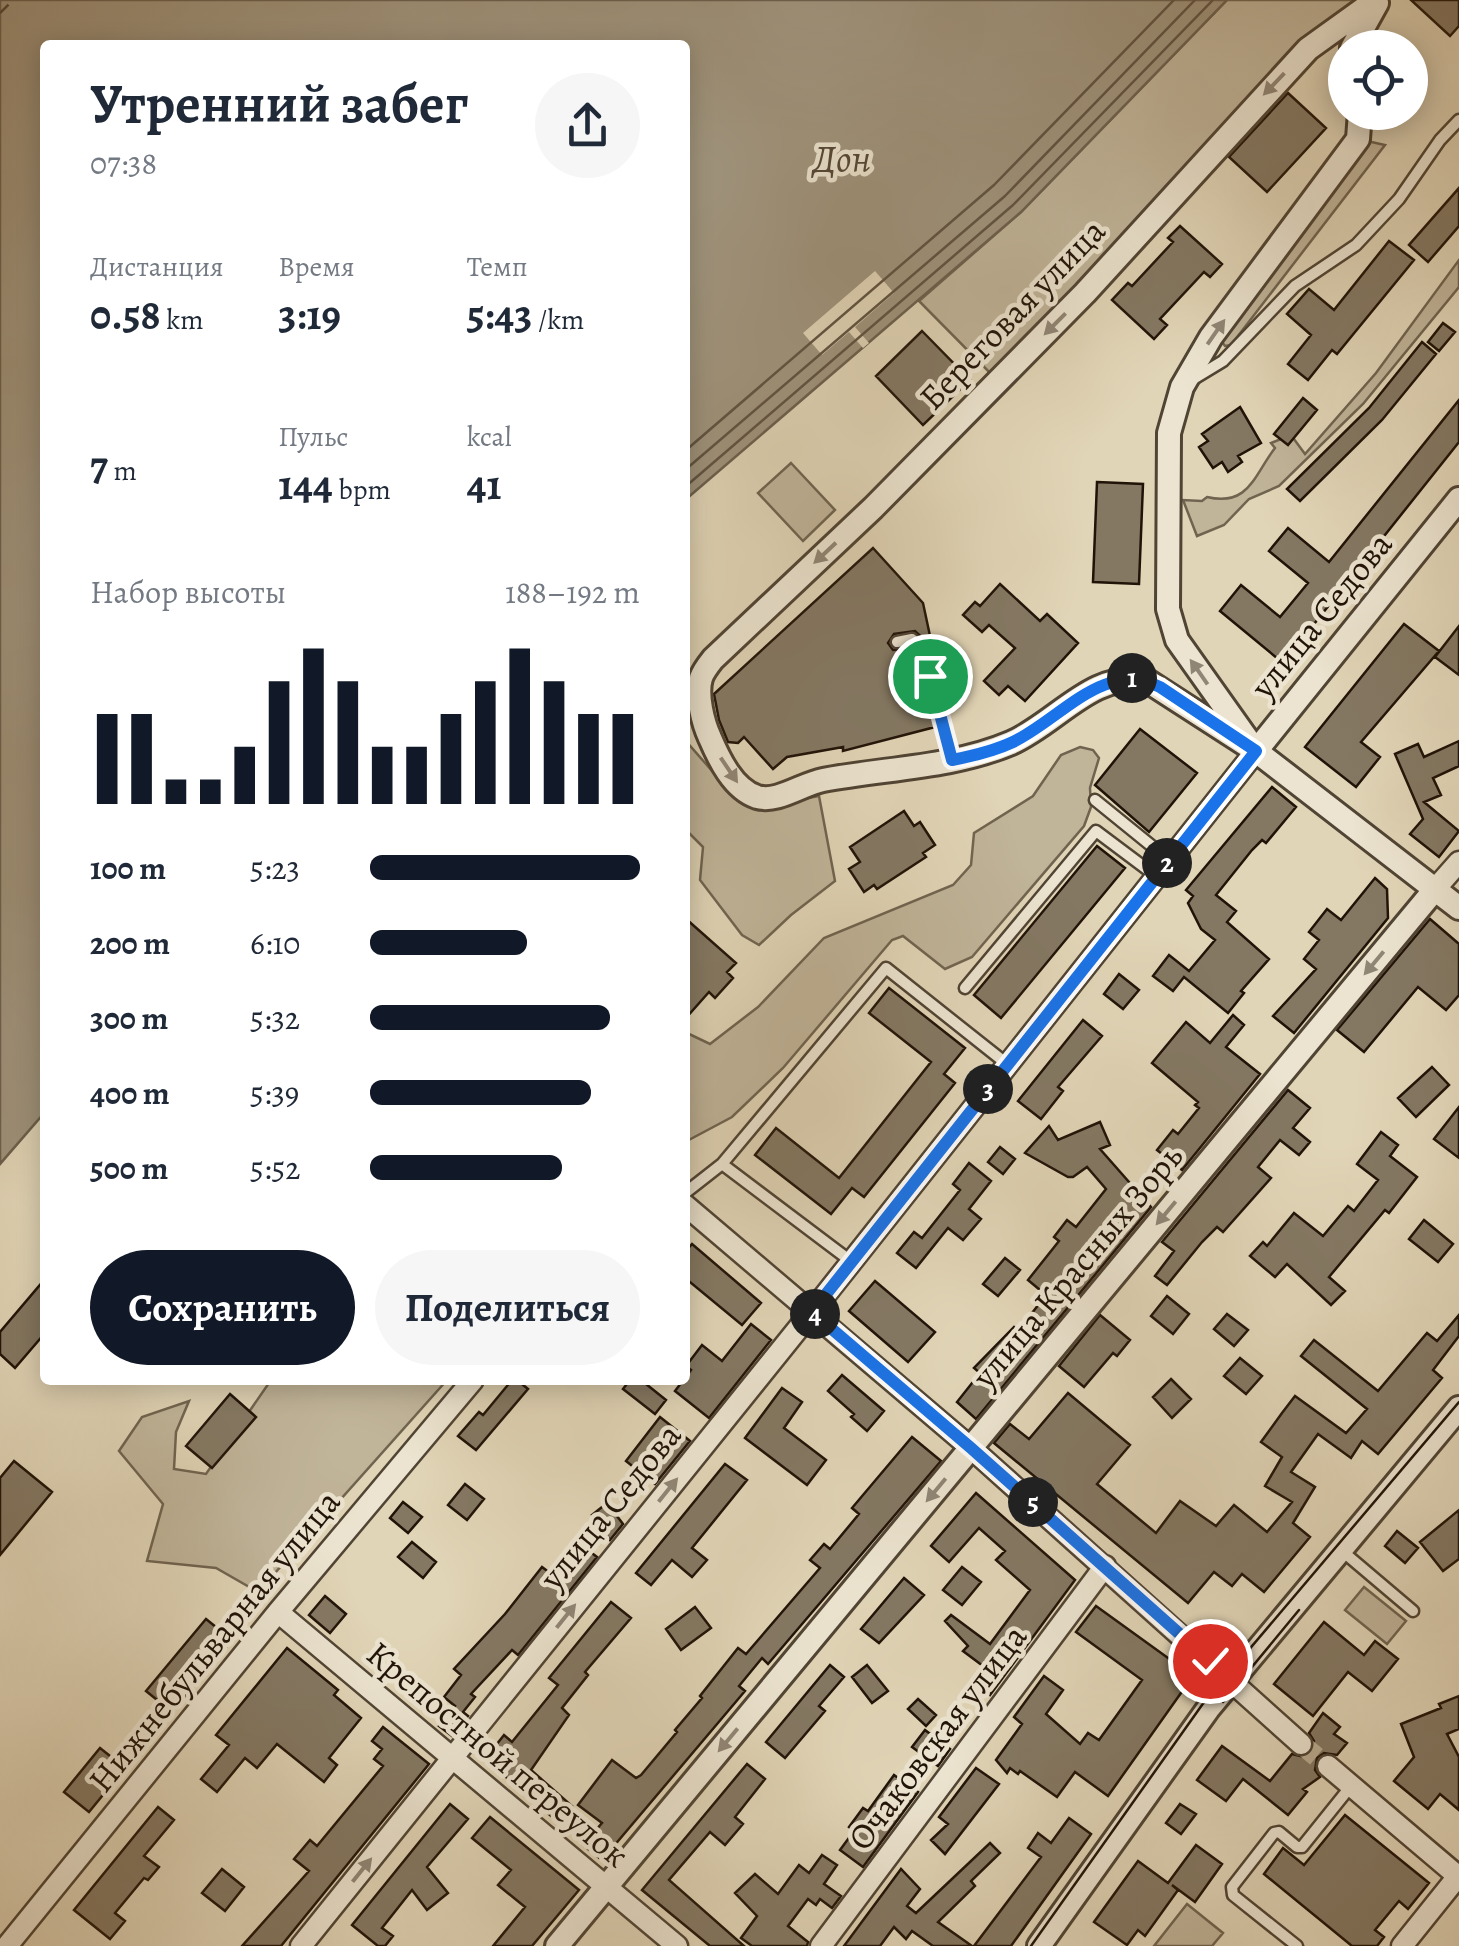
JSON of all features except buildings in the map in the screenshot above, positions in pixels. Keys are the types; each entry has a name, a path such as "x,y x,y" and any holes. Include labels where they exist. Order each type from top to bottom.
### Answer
{"street":[{"path":"1360,30 1378,0"},
{"name":"Береговая улица","path":"693,686 713,659 873,508 1085,293 1308,49 1378,0"},
{"path":"1308,49 1328,49"},
{"path":"1256,751 1171,626 1169,433 1182,387 1211,337 1358,139 1359,130"},
{"name":"улица Седова","path":"302,1946 1459,499"},
{"path":"693,686 709,736 727,770 740,787 754,796 773,797 820,780 982,754 1016,741 1109,681 1146,680 1256,751 1459,908"},
{"name":"улица Красных Зорь","path":"557,1946 1459,862"},
{"path":"690,1210 971,1448 1301,1744"},
{"name":"Нижнебульварная улица","path":"8,1946 278,1612 469,1385"},
{"path":"1039,1946 1208,1710 1459,1408"},
{"name":"Очаковская улица","path":"821,1946 1105,1566"},
{"name":"Крепостной переулок","path":"278,1612 677,1946"},
{"path":"1328,1766 1459,1876 1402,1946"}],"lane":[{"path":"1182,387 1223,360 1295,286 1356,245 1399,199 1440,140 1459,120"},
{"path":"897,642 912,640 924,651 952,760"},
{"path":"1095,800 1163,869"},
{"path":"965,988 1096,831 1163,869"},
{"path":"690,1189 722,1164 886,968 1008,1065"},
{"path":"722,1164 852,1262"},
{"path":"1341,1550 1413,1611"},
{"path":"1297,1946 1233,1894 1232,1887 1274,1833 1279,1832 1297,1847 1302,1846 1351,1786"}],"shaded area":[{"path":"1227,0 1356,0 1298,47 993,376 919,301 1021,212"},
{"path":"1367,141 1385,145 1231,345 1225,346 1219,338"},
{"path":"1459,260 1459,287 1363,404 1279,486 1249,499 1224,525 1197,536 1183,500 1221,499 1241,493 1275,448 1271,443 1291,435 1305,454 1376,373"},
{"path":"791,463 835,510 803,541 758,493"},
{"path":"690,746 727,788 779,803 819,796 835,881 759,945 742,935 700,880 703,847 690,834"},
{"path":"1080,747 1093,750 1099,758 1084,826 972,957 945,969 903,936 892,940 783,1068 732,1117 690,1139 690,1034 710,1044 758,1007 824,938 953,885 971,865 974,833 1033,796 1061,755"},
{"path":"268,1385 443,1385 258,1592 216,1568 147,1561 163,1504 119,1451 142,1417 189,1401 176,1432 174,1469 206,1474"},
{"path":"1364,1587 1406,1621 1387,1644 1345,1610"},
{"path":"1187,1904 1223,1933 1212,1946 1154,1946"}],"water":[{"name":"Дон","path":"0,0 1227,0 1021,212 690,496 690,40 40,40 40,1118 0,1164"}],"pier":[{"path":"875,271 894,293 855,327 869,343 863,348 849,332 822,355 803,333"}],"ferry route":[{"path":"0,13 13,0"}],"tunnel":[{"path":"1301,1744 1328,1766"}],"tram line":[{"path":"1031,1946 1202,1705 1459,1402"},
{"path":"1223,1702 1299,1610"}],"route":[{"path":"930,676 952,760 1016,741 1109,681 1129,678 1160,687 1256,751 812,1312 1210,1661"}]}
